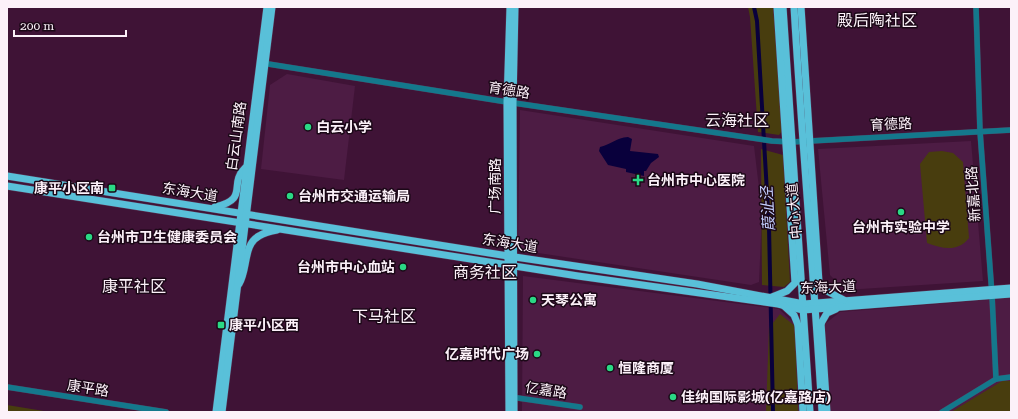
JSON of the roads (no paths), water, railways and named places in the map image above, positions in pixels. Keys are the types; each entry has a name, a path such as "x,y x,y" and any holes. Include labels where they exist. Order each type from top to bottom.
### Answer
{"main road":[{"name":"白云山南路","path":"222,412 237,288 243,213 262,63 267,7"},
{"name":"白云山南路","path":"243,213 245,168 272,7"},
{"name":"广场南路","path":"510,7 510,256 512,397 514,412"},
{"name":"广场南路","path":"510,103 515,7"},
{"path":"769,296 787,291 795,283 792,243 789,142 780,61 777,7"},
{"name":"中心大道","path":"783,7 788,72 789,142 797,219 810,412"},
{"path":"794,7 797,61 812,229 819,282"},
{"path":"801,7 805,70 805,141"},
{"path":"780,61 788,72"},
{"path":"797,61 805,70"},
{"path":"210,208 229,204 237,194 240,173 245,168"},
{"name":"东海大道","path":"7,176 769,296 803,307"},
{"name":"东海大道","path":"7,186 511,265 781,305 803,307 845,304 992,292 1011,288"},
{"path":"792,243 797,219"},
{"name":"白云山南路","path":"216,412 242,223"},
{"path":"237,288 244,276 248,247 258,236 279,229"},
{"name":"中心大道","path":"812,229 812,264 822,412"},
{"path":"812,264 823,289 845,304 827,313 817,330"},
{"name":"东海大道","path":"992,292 1011,294"},
{"path":"781,305 794,315 805,341"},
{"path":"821,323 827,412"},
{"path":"798,326 802,412"},
{"name":"广场南路","path":"509,412 512,397"}],"street":[{"name":"新嘉北路","path":"976,7 980,131 992,292 996,379"},
{"name":"育德路","path":"262,63 510,103 772,141 789,142 1011,130"},
{"path":"942,412 996,379 1011,377"},
{"name":"康平路","path":"7,387 166,412"},
{"name":"亿嘉路","path":"512,397 580,408"}],"waterway":[{"name":"葭沚泾","path":"754,7 757,21 769,227 773,412"}],"place":[{"name":"白云小学","path":"308,127"},
{"name":"台州市中心医院","path":"638,180"},
{"name":"康平小区南","path":"112,188"},
{"name":"台州市交通运输局","path":"290,196"},
{"name":"台州市实验中学","path":"901,212"},
{"name":"台州市卫生健康委员会","path":"89,237"},
{"name":"台州市中心血站","path":"403,267"},
{"name":"天琴公寓","path":"533,300"},
{"name":"康平小区西","path":"221,325"},
{"name":"亿嘉时代广场","path":"537,354"},
{"name":"恒隆商厦","path":"610,368"},
{"name":"佳纳国际影城(亿嘉路店)","path":"673,397"}],"district":[{"name":"殿后陶社区","path":"877,20"},
{"name":"云海社区","path":"737,120"},
{"name":"商务社区","path":"485,272"},
{"name":"康平社区","path":"134,286"},
{"name":"下马社区","path":"384,316"}]}
